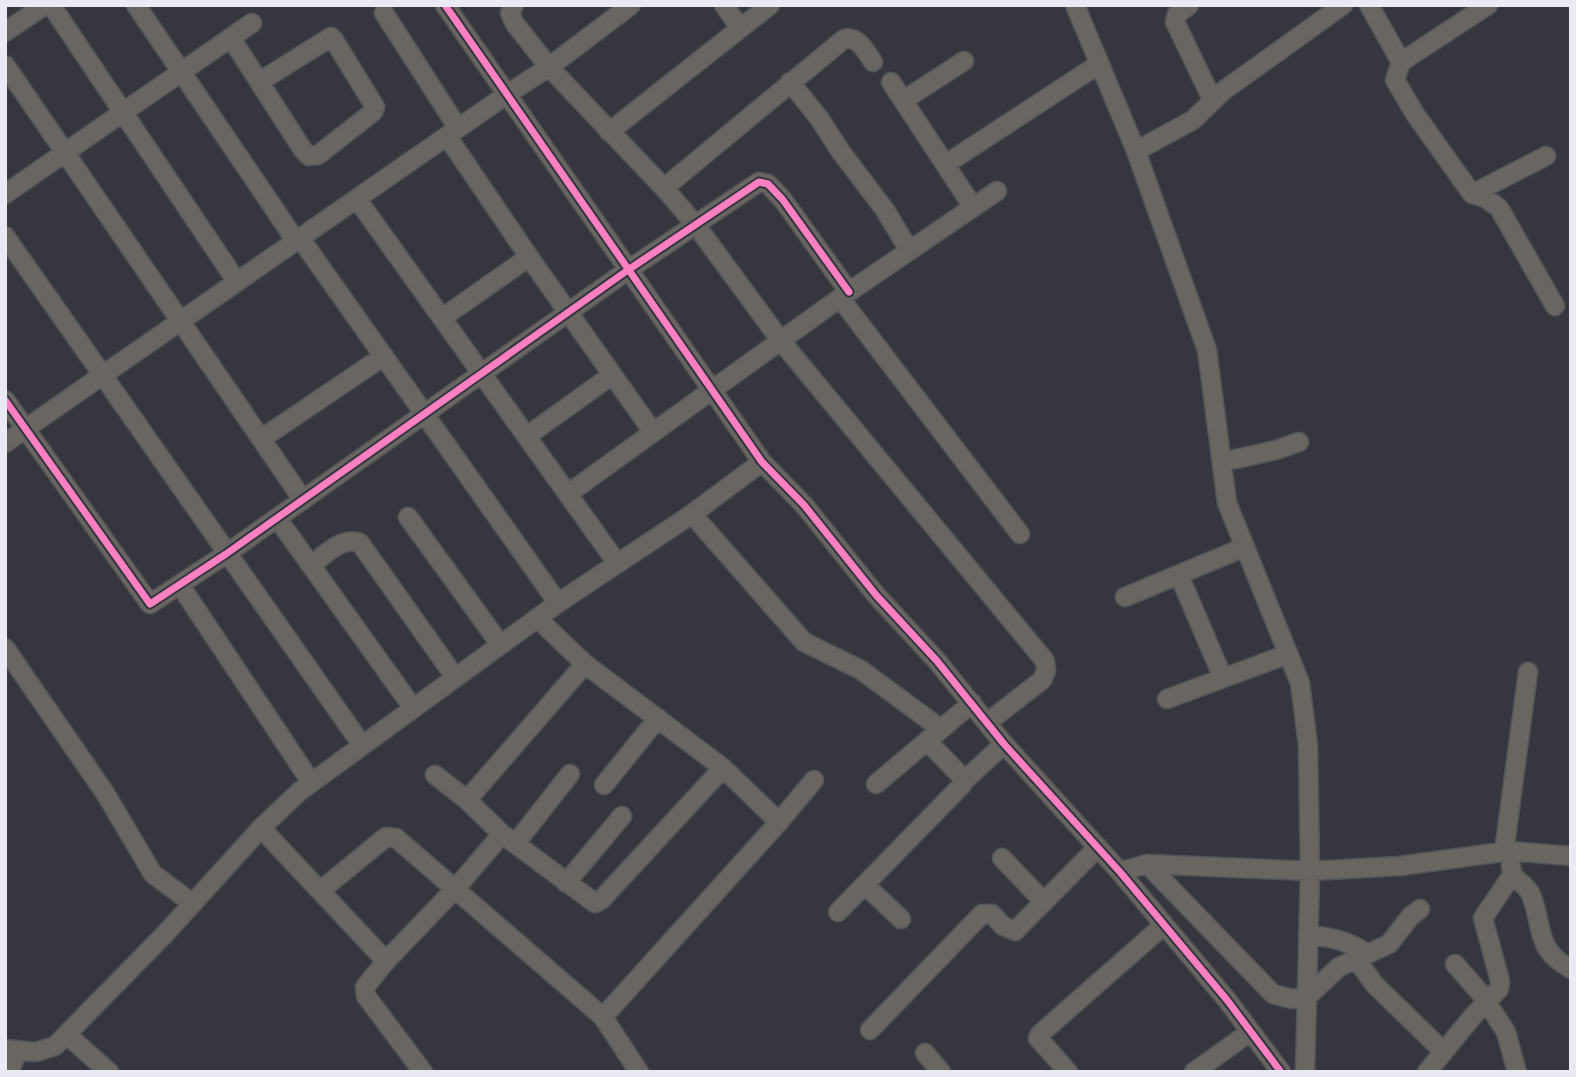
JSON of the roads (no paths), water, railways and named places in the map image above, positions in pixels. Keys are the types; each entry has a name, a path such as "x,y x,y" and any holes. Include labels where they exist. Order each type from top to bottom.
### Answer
{"street":[{"path":"5,32 45,5"},
{"path":"51,5 237,282"},
{"path":"136,5 298,240 384,356 558,603"},
{"path":"445,5 762,462 804,505 876,595 972,703 1004,744 1120,872 1281,1072"},
{"path":"514,5 510,13 515,24 549,67 664,188 695,225 781,341 1045,661 1046,671 1042,680 988,722"},
{"path":"5,443 549,67 631,5"},
{"path":"724,5 740,28"},
{"path":"609,132 770,5"},
{"path":"1075,5 1136,151 1207,350 1227,503 1300,684 1308,745 1310,871 1305,1072"},
{"path":"1189,5 1177,14 1175,22 1213,102"},
{"path":"1136,151 1193,120 1223,91 1343,5"},
{"path":"1369,5 1401,62"},
{"path":"1488,5 1401,62 1395,80 1415,114 1472,194 1485,198 1499,208 1555,306"},
{"path":"384,13 452,132 529,257 653,432"},
{"path":"5,194 252,23"},
{"path":"231,38 259,82 303,150 309,156 318,155 373,112 375,107 331,37 259,82"},
{"path":"664,188 825,52 849,38 857,41 873,62"},
{"path":"904,100 964,61"},
{"path":"946,164 1100,64"},
{"path":"5,65 303,500"},
{"path":"790,82 885,210 909,250"},
{"path":"891,82 973,207"},
{"path":"1472,194 1546,156"},
{"path":"5,400 148,603 154,603 628,270 762,182 768,184 783,200 844,295 1020,534"},
{"path":"569,493 844,295 997,191"},
{"path":"357,199 617,563"},
{"path":"5,236 362,745"},
{"path":"442,318 529,257"},
{"path":"261,439 384,356"},
{"path":"527,436 612,375"},
{"path":"1222,462 1299,442"},
{"path":"9,1072 12,1050 36,1052 55,1046 261,828 312,782 500,644 692,514 762,462"},
{"path":"692,514 804,642 861,670 934,735 964,781"},
{"path":"408,517 500,644"},
{"path":"277,518 413,708"},
{"path":"312,565 342,543 351,540 360,543 456,677"},
{"path":"1125,597 1245,547"},
{"path":"1179,575 1223,678"},
{"path":"180,585 312,782"},
{"path":"537,618 584,664 723,768 779,822"},
{"path":"5,648 104,793 153,874 192,903"},
{"path":"1167,699 1287,654"},
{"path":"467,800 584,664"},
{"path":"1427,1072 1486,1002 1497,993 1500,981 1483,918 1512,875 1511,852 1528,672"},
{"path":"877,784 972,703"},
{"path":"604,785 658,718"},
{"path":"838,912 964,781 1004,744"},
{"path":"435,775 509,839 591,902 598,903 723,768"},
{"path":"423,1072 366,996 366,984 456,888 509,839 570,774"},
{"path":"603,1017 814,780"},
{"path":"566,883 622,816"},
{"path":"261,828 386,961"},
{"path":"320,891 386,837 396,838 603,1017 639,1072"},
{"path":"870,1030 982,914 992,914 1013,932 1098,847"},
{"path":"1120,872 1147,864 1310,871 1399,866 1511,852 1571,856"},
{"path":"1002,858 1044,902"},
{"path":"1147,864 1273,994 1292,999 1307,997 1339,967 1389,944 1410,917 1420,909"},
{"path":"1512,875 1530,892 1541,939 1556,961 1571,969"},
{"path":"865,885 901,919"},
{"path":"1068,1072 1042,1044 1038,1038 1040,1034 1164,925"},
{"path":"1308,935 1358,947 1375,985 1444,1052"},
{"path":"1455,964 1506,1032 1517,1072"},
{"path":"1194,1072 1250,1032"},
{"path":"67,1035 109,1072"},
{"path":"925,1054 941,1072"}]}
